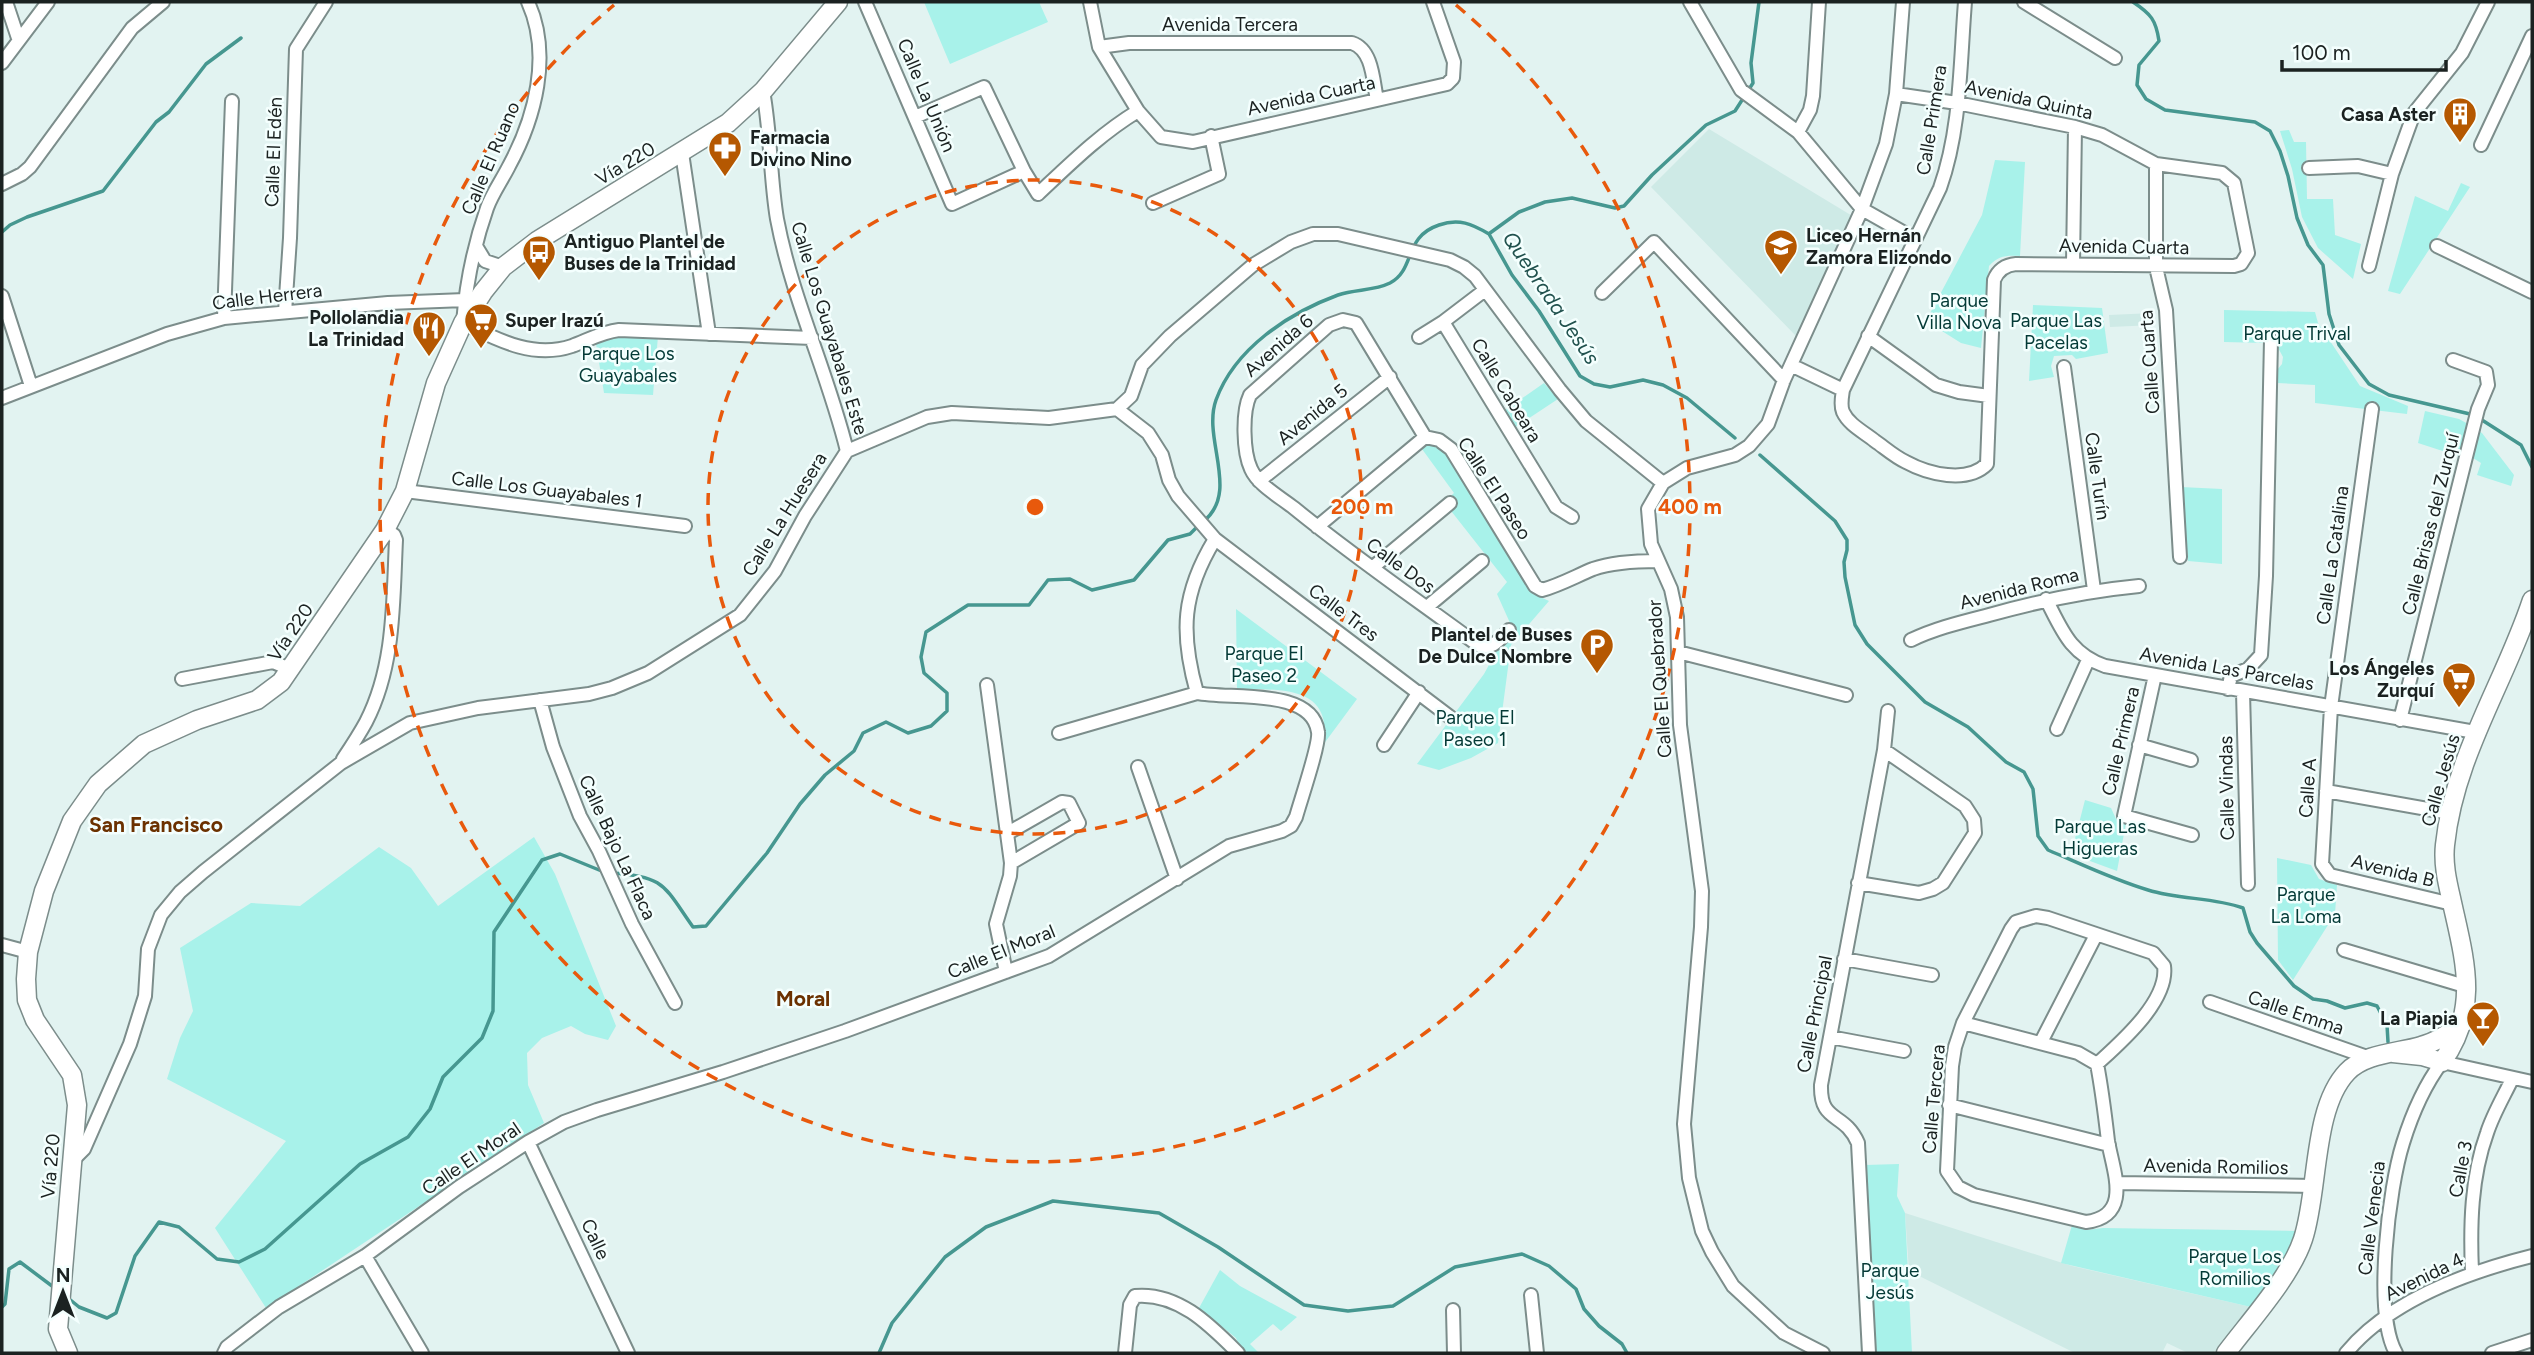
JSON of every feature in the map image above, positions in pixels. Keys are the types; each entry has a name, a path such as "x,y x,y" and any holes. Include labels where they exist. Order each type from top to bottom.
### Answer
{"main road":[{"name":"Vía 220","path":"68,1353 58,1329 76,1089 72,1075 35,1020 27,999 26,979 28,952 44,891 72,821 98,784 144,744 197,720 257,700 281,682 385,530 405,491 436,383 463,323 482,292 503,267 537,241 729,122 763,91 838,2"},
{"name":"Calle Jesús","path":"2442,1062 2463,1023 2468,987 2445,873 2444,848 2450,813 2475,732 2521,632 2532,600"},
{"path":"2226,1353 2293,1263 2303,1240 2324,1121 2333,1089 2349,1070 2370,1058 2424,1046 2446,1036 2463,1023"},
{"path":"2393,1053 2422,1056 2442,1062"}],"street":[{"path":"6,2 18,38"},
{"path":"2,63 47,2"},
{"path":"2,184 30,167 132,28 163,2"},
{"name":"Calle El Edén","path":"285,312 296,49 326,2"},
{"name":"Calle El Ruano","path":"463,323 476,245 488,205 532,116 540,75 538,41 528,2"},
{"name":"Calle La Unión","path":"865,2 952,204 1024,171"},
{"path":"915,117 984,87 1024,171 1038,194 1096,139 1138,111 1100,47 1090,2"},
{"name":"Avenida Cuarta","path":"1138,111 1161,137 1193,142 1447,84 1452,78 1454,62 1433,2"},
{"path":"1690,2 1741,90 1798,132 1862,209 1915,239"},
{"path":"1798,132 1810,110 1813,96 1819,2"},
{"path":"1059,733 1197,693 1187,659 1187,616 1191,589 1199,565 1215,539 1191,512 1169,480 1162,455 1148,433 1117,409 1131,396 1142,365 1170,336 1253,265 1291,242 1313,234 1338,234 1450,260 1464,267 1475,276 1586,421 1663,482 1687,468 1735,455 1749,446 1768,424 1784,380 1862,209 1886,144 1896,94 1903,2"},
{"name":"Calle Primera","path":"1843,390 1948,166 1957,103 1965,2"},
{"path":"2024,2 2115,58"},
{"path":"2369,266 2392,174 2414,113 2462,53 2488,2"},
{"path":"2481,145 2532,36"},
{"name":"Avenida Tercera","path":"1100,47 1129,43 1352,43 1359,46 1367,57 1377,100"},
{"name":"Calle Los Guayabales Este","path":"763,91 777,219 796,295 836,406 847,451"},
{"name":"Avenida Quinta","path":"1896,94 1957,103 2075,127 2102,135 2156,164 2213,171 2229,178 2234,183 2247,243 2248,253 2245,260"},
{"path":"224,318 232,101"},
{"path":"2073,264 2075,127"},
{"path":"1153,203 1219,174 1211,136"},
{"path":"682,153 709,334"},
{"name":"Calle Cuarta","path":"2156,164 2156,267 2166,310 2180,557"},
{"path":"2309,168 2358,166 2392,174"},
{"path":"1602,293 1654,242 1784,380"},
{"name":"Calle El Ruano","path":"476,245 485,261 503,267"},
{"path":"2437,246 2532,292"},
{"name":"Avenida Cuarta","path":"1989,396 1994,280 2008,265 2234,266 2245,260"},
{"path":"1419,337 1485,290"},
{"path":"2,296 31,386"},
{"name":"Calle Herrera","path":"2,398 167,334 224,318 426,300 465,300"},
{"name":"Avenida 6","path":"1259,481 1250,468 1245,406 1250,396 1329,325 1343,320 1356,323 1390,377"},
{"name":"Calle Cabeara","path":"1443,322 1556,507 1572,517"},
{"path":"463,323 512,346 544,350 559,349 619,330 812,338"},
{"path":"1791,365 1843,390 1843,411 1853,425 1905,462 1945,475 1970,475 1981,470 1987,464 1989,396 1959,392 1936,385 1868,336"},
{"path":"2228,689 2231,676 2248,669 2261,655 2266,576 2271,340"},
{"name":"Calle Brisas del Zurquí","path":"2400,720 2478,409 2488,385 2486,372 2453,360"},
{"name":"Calle Turín","path":"2064,367 2094,590"},
{"path":"1317,527 1425,438 1390,377"},
{"name":"Avenida 5","path":"1259,481 1390,377"},
{"name":"Calle La Huesera","path":"72,1161 84,1149 130,1044 145,996 148,949 161,915 180,892 203,872 341,763 410,723 478,708 589,694 648,673 740,615 775,571 805,516 847,451 895,429 940,415 989,413 1049,418 1117,409"},
{"name":"Calle La Catalina","path":"2331,707 2372,409"},
{"name":"Calle El Paseo","path":"1425,438 1439,440 1451,449 1535,586 1542,590 1596,568 1658,561"},
{"name":"Calle Dos","path":"1259,481 1372,568 1485,648 1492,646 1509,630"},
{"name":"Calle El Quebrador","path":"1663,482 1648,509 1651,544 1671,589 1677,617 1680,725 1702,891 1685,1124 1689,1178 1702,1231 1733,1286 1784,1333 1823,1353"},
{"name":"Calle Los Guayabales 1","path":"405,491 685,526"},
{"path":"1372,568 1450,503"},
{"path":"341,763 367,720 380,684 391,637 396,540 385,530"},
{"name":"Calle Tres","path":"1215,539 1450,717"},
{"path":"1427,607 1482,561"},
{"name":"Avenida Roma","path":"1911,640 1933,630 2046,599 2094,590 2139,586"},
{"path":"2046,599 2067,640 2088,660 2057,729"},
{"path":"1678,652 1846,695"},
{"name":"Avenida Las Parcelas","path":"2088,660 2105,666 2243,692 2475,732"},
{"path":"182,679 273,662 290,668"},
{"name":"Calle Primera","path":"2155,675 2124,816 2192,835"},
{"path":"987,685 1011,863 1010,876 996,924 1006,972"},
{"path":"1384,745 1419,692"},
{"name":"Calle Vindas","path":"2243,692 2248,884"},
{"name":"Calle El Moral","path":"224,1353 227,1347 279,1307 365,1256 459,1187 564,1122 845,1031 1048,956 1229,846 1291,826 1296,817 1319,733 1312,715 1281,699 1197,693"},
{"name":"Calle Bajo La Flaca","path":"540,700 553,747 580,816 632,924 675,1003"},
{"name":"Calle A","path":"2325,871 2322,858 2331,707"},
{"name":"Calle Principal","path":"1869,1353 1858,1143 1848,1126 1822,1106 1820,1098 1884,750 1888,710"},
{"path":"2139,746 2191,760"},
{"path":"1858,883 1919,893 1933,889 1944,883 1975,833 1974,820 1965,806 1884,750"},
{"path":"1138,767 1177,878"},
{"path":"2326,791 2450,813"},
{"path":"1008,833 1062,802 1069,803 1079,823 1011,863"},
{"name":"Avenida B","path":"2325,871 2330,875 2452,904"},
{"name":"Calle Tercera","path":"2095,935 2048,918 2026,918 2016,922 2011,929 1963,1023 1955,1047 1946,1163 1950,1179 1964,1191 2086,1222 2097,1220 2111,1209 2118,1184"},
{"path":"2041,1042 2095,935 2154,953 2164,966 2164,981 2133,1031 2097,1064"},
{"path":"2,945 28,952"},
{"path":"2344,950 2468,987"},
{"path":"1844,960 1932,975"},
{"name":"Calle Emma","path":"2210,1002 2370,1058"},
{"path":"1963,1023 2078,1053 2097,1064"},
{"path":"1830,1037 1904,1051"},
{"path":"2442,1062 2532,1082"},
{"name":"Calle Venecia","path":"2396,1353 2385,1316 2383,1293 2395,1171 2416,1106 2431,1076 2442,1062"},
{"path":"2097,1064 2109,1145 2118,1184"},
{"name":"Calle 3","path":"2472,1272 2471,1211 2478,1171 2486,1133 2512,1079"},
{"path":"1949,1105 2109,1145"},
{"name":"Calle","path":"528,1142 628,1353"},
{"name":"Avenida Romilios","path":"2118,1184 2314,1186"},
{"path":"365,1256 422,1353"},
{"name":"Avenida 4","path":"2346,1353 2358,1338 2385,1316 2472,1272 2532,1256"},
{"path":"1531,1295 1537,1353"},
{"path":"1125,1353 1130,1305 1135,1296 1171,1301 1183,1307 1206,1322 1238,1353"},
{"path":"1453,1310 1454,1353"},
{"path":"2492,1353 2532,1339"}],"shaded area":[{"name":"Liceo Hernán Zamora Elizondo","path":"1709,129 1854,217 1796,336 1651,187"},
{"path":"2153,313 2154,325 2110,327 2109,315"},
{"path":"1905,1213 2072,1266 2251,1307 2213,1353 2188,1353 2167,1343 2162,1353 2075,1353 1909,1271"}],"green space":[{"path":"924,2 1039,2 1048,22 950,64"},
{"path":"2289,130 2294,142 2306,142 2307,199 2333,199 2335,235 2361,244 2353,279 2318,248 2302,217 2292,169 2280,131"},
{"name":"Parque Villa Nova","path":"1995,160 2025,162 2020,256 2003,257 1989,266 1981,348 1961,343 1926,321 1982,215"},
{"path":"2461,183 2470,187 2400,294 2388,291 2415,196 2448,211"},
{"name":"Parque Las Pacelas","path":"2033,305 2102,308 2108,353 2076,359 2072,355 2054,356 2051,366 2054,377 2029,381"},
{"name":"Parque Trival","path":"2224,310 2315,312 2318,323 2360,386 2408,406 2407,414 2315,403 2315,385 2277,383 2277,370 2283,357 2276,344 2276,336 2266,336 2265,343 2224,342"},
{"name":"Parque Los Guayabales","path":"637,334 658,336 653,395 604,393 596,344 614,337"},
{"path":"1544,383 1558,399 1514,428 1504,411"},
{"path":"2425,411 2459,419 2468,424 2458,456 2418,443"},
{"path":"2477,430 2514,475 2511,486 2477,475 2481,463 2473,458 2472,451"},
{"name":"Parque El Paseo 1","path":"1429,443 1437,444 1450,453 1536,595 1549,601 1511,645 1498,743 1471,758 1439,770 1417,764 1484,674 1497,650 1515,634 1497,594 1507,582 1444,502 1454,493 1422,449"},
{"path":"2181,487 2222,489 2222,564 2188,561"},
{"name":"Parque El Paseo 2","path":"1236,609 1357,699 1323,745 1324,723 1320,710 1312,701 1290,692 1237,689"},
{"name":"Parque Las Higueras","path":"2085,800 2111,808 2116,819 2126,823 2117,871 2071,854"},
{"path":"534,837 555,874 616,1026 608,1040 585,1034 571,1026 542,1038 527,1053 528,1085 544,1123 266,1308 215,1228 286,1141 167,1079 180,1038 193,1011 180,948 251,903 300,906 379,847 411,868 438,906"},
{"name":"Parque La Loma","path":"2277,858 2311,865 2319,879 2337,885 2335,914 2293,980 2278,960"},
{"name":"Parque Jesús","path":"1899,1164 1897,1196 1905,1213 1912,1353 1880,1353 1875,1352 1874,1347 1865,1165"},
{"name":"Parque Los Romilios","path":"2072,1225 2086,1230 2297,1231 2283,1260 2251,1307 2061,1263"},
{"path":"1220,1270 1240,1286 1297,1317 1281,1331 1273,1324 1250,1344 1259,1353 1242,1353 1236,1338 1199,1308"}],"waterway":[{"path":"1490,233 1519,212 1545,202 1572,198 1615,208 1624,206 1652,175 1706,125 1735,111 1753,83 1751,63 1759,2"},
{"path":"2133,2 2152,18 2159,41 2139,65 2137,85 2146,99 2165,110 2255,122 2270,131 2288,176 2297,218 2308,245 2323,265 2329,314 2339,345 2369,384 2389,395 2470,414"},
{"path":"2,232 27,217 103,191 156,122 169,112 206,64 241,38"},
{"path":"1204,521 1214,509 1219,495 1220,480 1213,431 1216,400 1236,364 1250,349 1283,322 1319,303 1344,293 1390,283 1404,270 1415,245 1428,230 1446,223 1459,222 1489,234"},
{"name":"Quebrada Jesús","path":"1489,234 1512,275 1539,311 1580,376 1594,384 1610,387 1643,380 1663,385 1687,398 1735,438"},
{"path":"2482,420 2521,445 2532,467"},
{"name":"Quebrada Jesús","path":"1760,455 1835,521 1847,540 1845,577 1855,625 1867,644 1925,702 1968,727 2006,762 2024,772 2033,789 2038,836 2048,850 2148,890 2243,908 2250,932 2257,943 2294,986 2313,999 2345,1008 2367,1003 2377,1006 2387,1025 2388,1042"},
{"path":"611,873 629,874 653,881 669,893 693,927 706,926 767,853 800,804 825,775 854,751 863,733 886,722 908,733 931,726 947,711 947,693 924,673 921,657 926,632 968,605 1029,605 1048,580 1070,579 1092,590 1134,580 1168,540 1190,534 1198,526"},
{"path":"68,1298 79,1307 107,1318 116,1313 135,1256 159,1222 179,1227 217,1259 239,1262 265,1249 360,1164 408,1137 430,1109 443,1077 482,1038 493,1011 494,932 542,860 560,854 604,872"},
{"path":"879,1353 892,1323 945,1257 986,1227 1053,1201 1159,1213 1218,1247 1304,1305 1348,1311 1393,1306 1455,1267 1522,1254 1549,1266 1576,1289 1584,1309 1599,1326 1622,1344 1627,1353"},
{"path":"2,1307 5,1304 9,1269 20,1262 56,1289"}],"place":[{"name":"Casa Aster","path":"2460,144"},
{"name":"Farmacia Divino Nino","path":"725,178"},
{"name":"Liceo Hernán Zamora Elizondo","path":"1781,276"},
{"name":"Antiguo Plantel de Buses de la Trinidad","path":"539,282"},
{"name":"Super Irazú","path":"481,350"},
{"name":"Pollolandia La Trinidad","path":"429,358"},
{"name":"Plantel de Buses De Dulce Nombre","path":"1597,675"},
{"name":"Los Ángeles Zurquí","path":"2459,709"},
{"name":"La Piapia","path":"2483,1048"}],"district":[{"name":"San Francisco","path":"156,825"},
{"name":"Moral","path":"803,999"}]}
